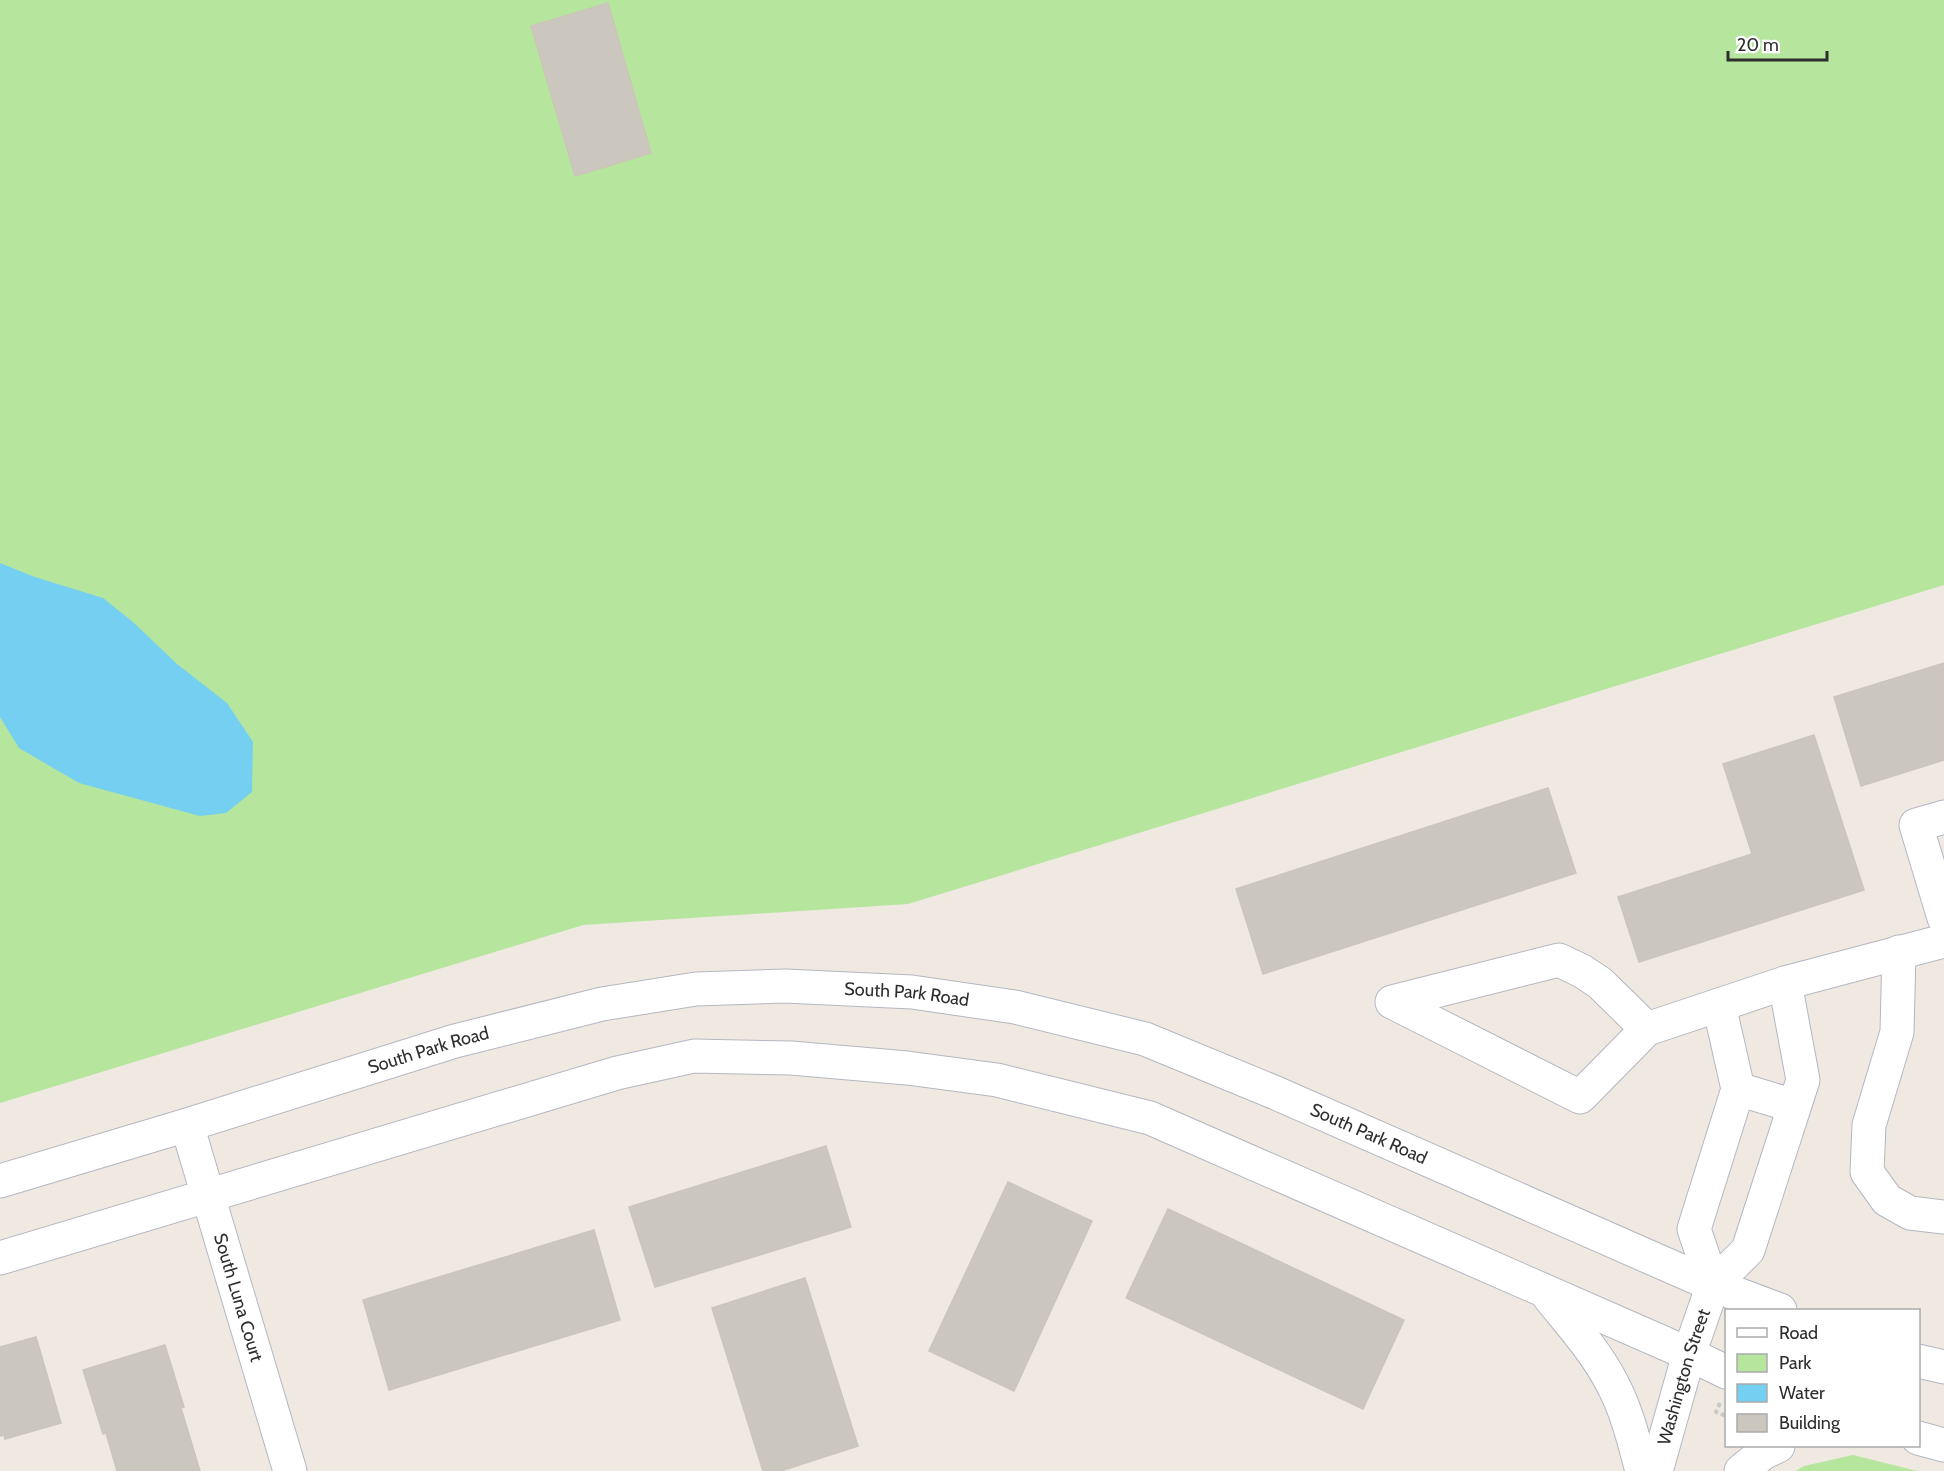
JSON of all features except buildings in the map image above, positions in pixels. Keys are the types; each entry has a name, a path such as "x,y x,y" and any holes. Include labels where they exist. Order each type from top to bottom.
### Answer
{"street":[{"path":"1944,817 1916,825 1944,918"},
{"path":"1647,1029 1600,983 1559,960 1392,1002 1580,1097 1647,1029 1785,982 1944,940"},
{"path":"1899,952 1897,1032 1869,1125 1867,1172 1887,1200 1910,1213 1944,1217"},
{"path":"1719,1005 1738,1089 1694,1228 1713,1285 1748,1250 1803,1080 1785,982"},
{"name":"South Park Road","path":"0,1181 455,1041 602,1004 707,989 785,986 912,992 1015,1007 1146,1039 1276,1093 1713,1285 1775,1309"},
{"path":"0,1258 617,1073 694,1056 791,1058 907,1068 997,1080 1150,1118 1689,1354 1724,1386"},
{"path":"1738,1089 1794,1106"},
{"name":"South Luna Court","path":"187,1125 290,1471"},
{"name":"Washington Street","path":"1656,1471 1689,1354 1713,1285"},
{"path":"1545,1291 1593,1353 1612,1383 1629,1422 1642,1471"},
{"path":"1920,1360 1944,1366"},
{"path":"1920,1439 1944,1445"},
{"path":"1741,1471 1763,1453 1776,1447"}],"path":[{"path":"1724,1386 1716,1412 1725,1416"}],"green space":[{"path":"0,0 1944,0 1944,585 908,904 583,925 0,1103"},
{"path":"1853,1455 1917,1471 1796,1471 1804,1466"}],"water":[{"path":"0,563 35,577 103,598 133,622 177,664 227,703 253,742 252,792 226,813 200,816 79,783 19,748 0,717"}]}
